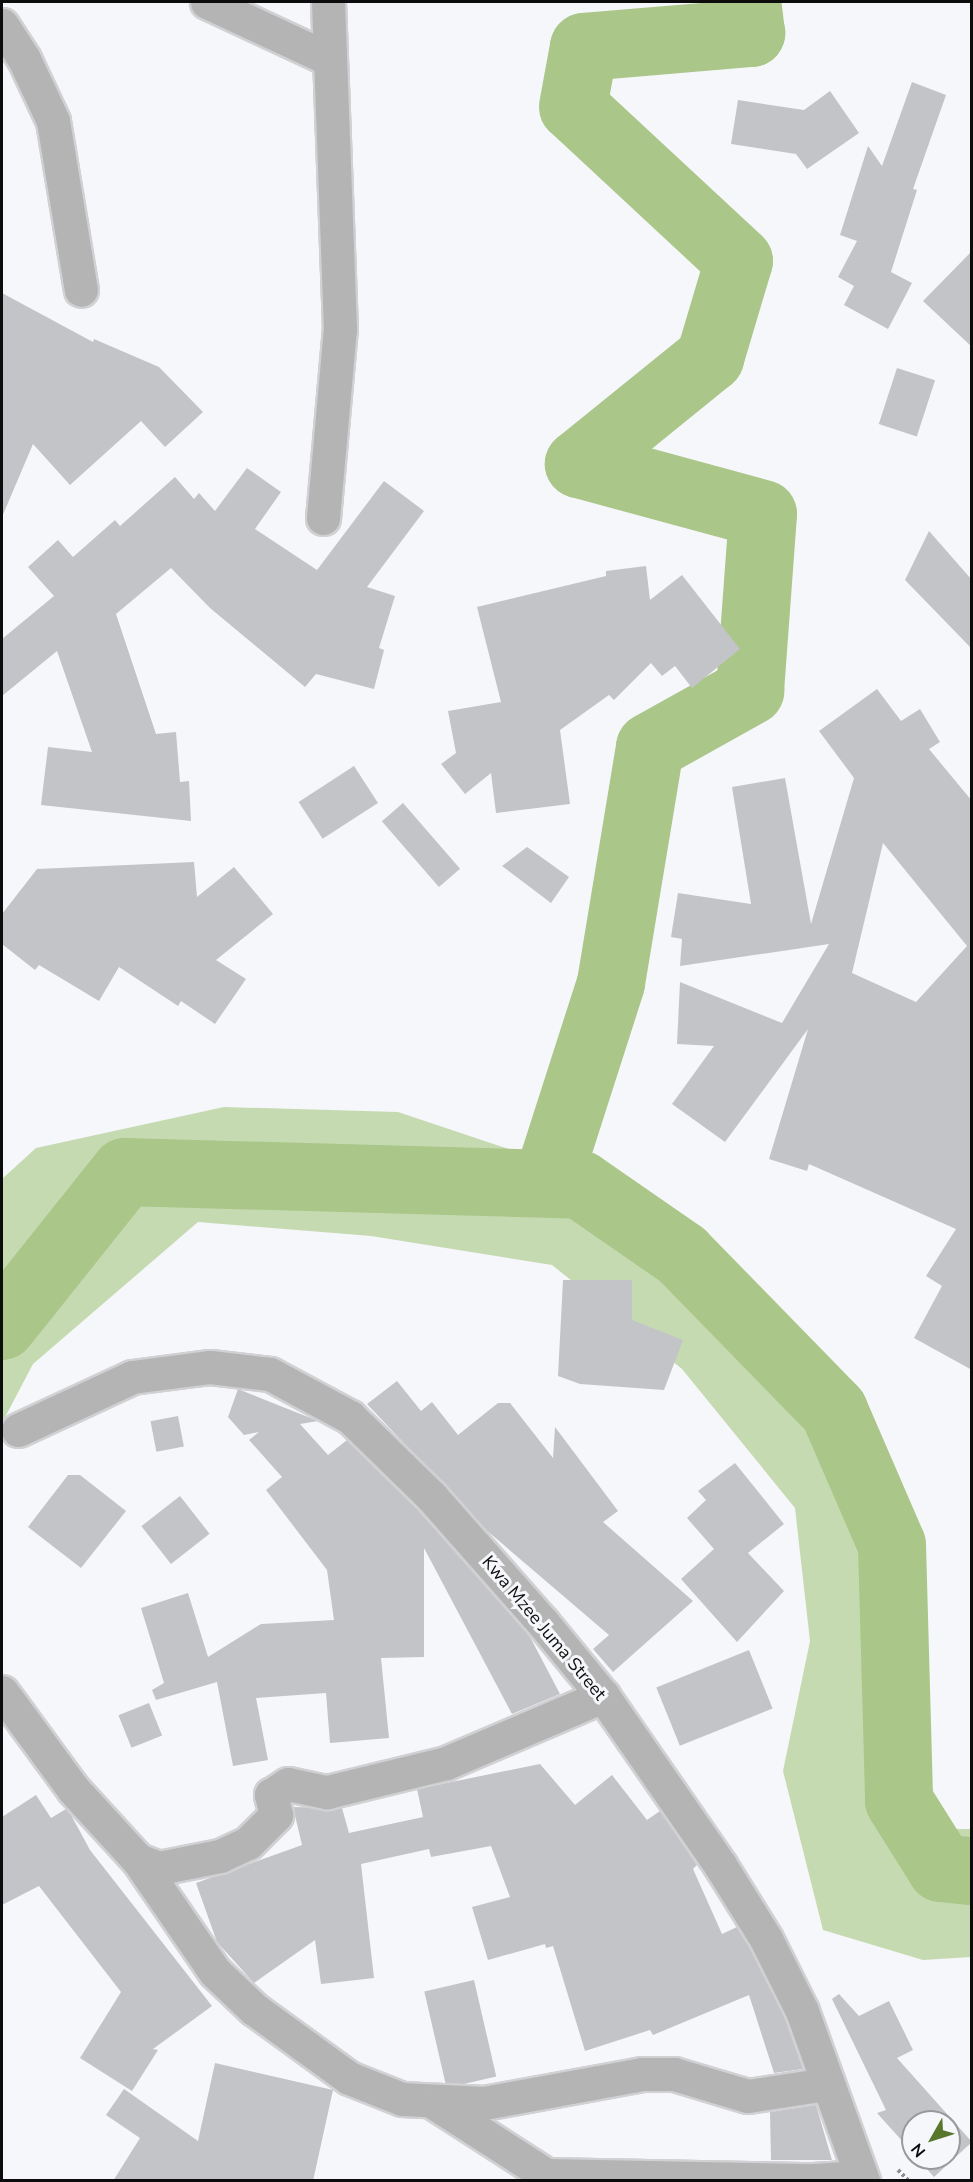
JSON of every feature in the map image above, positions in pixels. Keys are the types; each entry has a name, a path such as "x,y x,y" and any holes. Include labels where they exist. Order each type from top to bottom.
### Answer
{"street":[{"path":"207,2 327,58"},
{"path":"323,518 340,329 327,58 328,2"},
{"path":"2,25 24,59 53,121 81,290"},
{"name":"Kwa Mzee Juma Street","path":"18,1430 132,1377 210,1367 270,1374 350,1418 392,1456 543,1623 603,1696 766,1939 802,2011 826,2084 862,2179"},
{"path":"2,1692 73,1789 138,1860 215,1972 254,2009 349,2078 402,2099 436,2104 483,2103 642,2074 674,2074 748,2096 826,2084"},
{"path":"138,1860 159,1868 220,1856 261,1834 276,1815 271,1795 288,1784 327,1792 446,1763 603,1696"},
{"path":"436,2104 546,2175 862,2179"}],"green space":[{"path":"224,1107 398,1112 607,1182 741,1295 888,1518 894,1829 971,1829 971,1957 923,1960 823,1930 783,1771 810,1641 795,1508 682,1369 552,1265 371,1236 198,1222 33,1364 2,1423 2,1179 36,1148"}],"building":[{"path":"912,82 946,95 913,189 917,190 891,272 912,283 888,329 844,305 854,286 838,277 857,241 840,235 868,146 882,166"},
{"path":"830,91 859,133 807,169 796,154 731,144 738,100 804,110"},
{"path":"972,251 972,347 923,301"},
{"path":"2,293 93,342 94,339 159,367 203,412 165,447 141,421 70,485 33,444 2,517"},
{"path":"897,368 935,380 917,436 879,424"},
{"path":"247,468 281,492 255,529 317,570 384,481 424,511 367,587 395,596 379,648 384,650 374,689 316,674 305,687 210,608 171,568 116,614 156,734 176,732 180,782 189,781 191,821 41,805 48,747 92,752 57,651 2,696 2,639 54,596 28,567 58,540 73,557 115,520 120,526 175,477 194,499 199,493 215,511"},
{"path":"929,531 972,580 972,649 905,580"},
{"path":"646,566 650,600 682,575 740,649 692,688 675,666 662,676 651,663 614,700 609,695 560,730 570,804 496,813 491,773 465,794 441,764 456,753 448,711 501,702 477,607 606,576 606,571"},
{"path":"877,689 901,721 920,709 940,742 929,749 972,801 972,1370 914,1338 942,1286 926,1276 956,1229 809,1164 807,1171 769,1159 808,1029 725,1142 672,1104 714,1046 677,1044 680,982 782,1023 829,944 680,966 682,939 671,937 678,893 751,904 732,787 785,778 811,924 854,778 819,731","holes":["883,843 967,946 916,1002 852,973"]},
{"path":"354,766 378,803 323,839 299,802"},
{"path":"403,803 460,869 439,887 382,821"},
{"path":"527,847 569,877 551,903 502,866"},
{"path":"194,862 197,897 234,867 273,914 216,960 246,979 215,1024 181,1001 178,1006 119,967 99,1001 39,965 35,970 2,944 2,914 37,869"},
{"path":"563,1280 632,1280 632,1320 683,1340 664,1390 580,1384 558,1376"},
{"path":"397,1381 421,1411 432,1402 458,1435 498,1403 510,1403 553,1458 555,1427 618,1511 603,1522 693,1601 613,1672 593,1649 609,1635 485,1529 367,1404"},
{"path":"238,1389 318,1421 300,1424 328,1455 347,1440 417,1509 529,1635 560,1694 512,1714 424,1548 424,1657 381,1658 389,1738 330,1743 326,1693 256,1698 268,1760 233,1766 217,1682 156,1700 152,1690 164,1683 141,1608 188,1593 208,1657 261,1624 334,1620 327,1570 266,1490 282,1477 249,1440 259,1432 244,1435 228,1417"},
{"path":"178,1416 184,1446 156,1452 151,1421"},
{"path":"735,1463 784,1524 748,1553 784,1591 737,1642 681,1579 714,1549 687,1518 706,1500 698,1491"},
{"path":"68,1475 80,1475 126,1511 81,1568 28,1527"},
{"path":"180,1496 210,1534 171,1564 141,1526"},
{"path":"749,1650 773,1708 680,1746 656,1687"},
{"path":"149,1703 162,1735 132,1748 118,1715"},
{"path":"540,1764 575,1805 612,1775 647,1820 660,1811 697,1865 693,1869 722,1934 737,1927 750,1948 785,2018 803,2069 774,2073 749,1995 653,2035 650,2030 585,2051 553,1946 546,1948 545,1944 488,1960 472,1907 510,1897 491,1846 431,1857 429,1849 361,1864 374,1978 321,1984 315,1940 254,1983 217,1942 196,1883 302,1845 293,1807 342,1808 349,1833 423,1817 417,1789"},
{"path":"36,1795 51,1818 66,1809 90,1850 212,2006 153,2049 158,2050 132,2091 80,2058 121,1992 39,1886 2,1905 2,1817"},
{"path":"474,1980 496,2076 447,2088 424,1991"},
{"path":"839,1994 859,2016 889,2001 913,2050 897,2058 943,2110 901,2110 901,2140 877,2113 886,2110 832,1999"},
{"path":"215,2063 333,2090 313,2181 113,2181 140,2138 106,2115 124,2089 198,2141"},
{"path":"816,2105 832,2160 771,2160 770,2112"},
{"path":"961,2130 972,2142 961,2152"},
{"path":"928,2170 942,2170 934,2177"}],"waterway":[{"path":"553,1164 611,983 650,747 750,691 763,514 579,464 710,358 739,261 573,107 584,47 751,33 747,2"},
{"path":"2,1326 125,1172 581,1185 682,1255 834,1411 892,1545 899,1801 941,1868 972,1871"}]}
